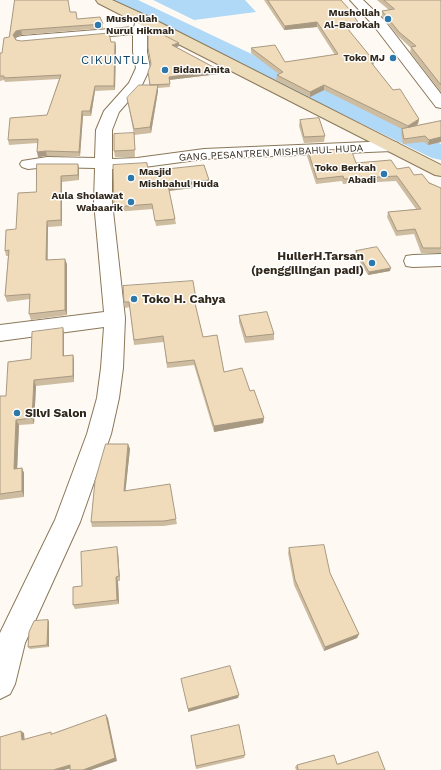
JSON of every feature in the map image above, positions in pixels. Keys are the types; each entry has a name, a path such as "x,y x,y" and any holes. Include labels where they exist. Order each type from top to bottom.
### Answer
{"street":[{"path":"102,0 142,24 441,171"},
{"path":"356,0 378,23 441,104"},
{"path":"22,40 142,24"},
{"path":"0,684 11,641 67,522 99,434 108,398 112,368 115,318 103,202 104,130 112,111 136,84 143,68 140,52 142,24"},
{"name":"GANG PESANTREN MISHBAHUL HUDA","path":"28,164 47,162 81,162 103,164 137,163 204,154 392,146"},
{"path":"413,261 441,260"},
{"path":"0,333 115,318"}],"water":[{"path":"153,0 245,0 256,12 194,20"}],"building":[{"path":"15,0 68,0 70,12 76,12 77,19 100,17 103,24 21,30 16,31 13,35 16,40 21,41 109,33 111,42 115,42 114,86 95,86 90,111 82,111 79,152 37,152 38,139 8,140 10,118 47,115 61,75 4,78 4,76 0,76 0,53 2,53 4,38 9,37"},
{"path":"268,0 341,0 358,22 343,23 374,61 370,61 393,90 400,89 419,119 408,126 324,85 310,92 277,75 283,72 251,48 275,45 285,62 338,54 317,22 285,26"},
{"path":"384,0 441,0 441,85 411,47 416,46 399,32 382,11 394,9"},
{"path":"160,33 179,43 172,45 219,70 169,77 170,84 150,85 148,72 151,64 148,48 148,34"},
{"path":"139,85 158,85 150,127 134,129 127,98"},
{"path":"319,118 325,136 304,137 300,120"},
{"path":"441,121 441,137 429,140 425,136 404,139 402,129"},
{"path":"134,133 135,150 114,151 114,134"},
{"path":"351,149 356,163 391,160 397,169 409,167 414,175 422,174 429,183 441,188 441,248 423,248 415,229 397,231 388,212 421,209 397,176 344,179 343,176 317,179 308,151"},
{"path":"147,163 148,171 204,165 209,180 168,185 175,219 155,221 152,204 114,207 113,165"},
{"path":"37,164 78,164 78,175 61,176 61,220 47,221 46,260 65,259 65,310 29,314 30,294 5,296 9,250 5,251 6,230 16,229 18,193 36,192"},
{"name":"HullerH.Tarsan (penggilingan padi)","path":"377,247 391,268 369,272 356,251"},
{"path":"193,281 196,299 194,299 203,337 217,335 224,372 242,368 250,391 254,390 264,418 214,426 194,360 167,363 163,336 134,340 129,302 124,302 123,286"},
{"path":"267,312 274,334 246,337 239,316"},
{"path":"63,328 63,356 73,355 73,376 34,380 32,418 16,420 14,469 22,468 22,491 0,494 0,396 6,396 8,362 31,359 32,332"},
{"path":"106,444 128,444 124,491 170,484 176,519 164,521 91,522 95,481"},
{"path":"324,545 330,573 359,634 325,647 295,580 289,548"},
{"path":"117,547 119,576 116,577 117,600 73,605 73,587 82,586 81,552"},
{"path":"48,620 47,645 28,647 29,632 34,621"},
{"path":"230,666 239,695 188,709 181,679"},
{"path":"106,715 115,758 83,770 70,770 70,765 53,770 0,770 0,737 21,731 22,740 51,732 51,734"},
{"path":"239,725 245,755 196,766 191,736"},
{"path":"378,752 385,770 298,770 297,765 334,755 337,764"}],"waterway":[{"path":"123,0 441,153"}],"place":[{"name":"Mushollah Al-Barokah","path":"388,19"},
{"name":"Mushollah Nurul Hikmah","path":"98,25"},
{"name":"Toko MJ","path":"393,58"},
{"name":"Bidan Anita","path":"165,70"},
{"name":"Toko Berkah Abadi","path":"384,174"},
{"name":"Masjid Mishbahul Huda","path":"131,178"},
{"name":"Aula Sholawat Wabaarik","path":"131,202"},
{"name":"HullerH.Tarsan (penggilingan padi)","path":"372,263"},
{"name":"Toko H. Cahya","path":"134,299"},
{"name":"Silvi Salon","path":"17,413"}],"district":[{"name":"CIKUNTUL","path":"115,60"}]}
